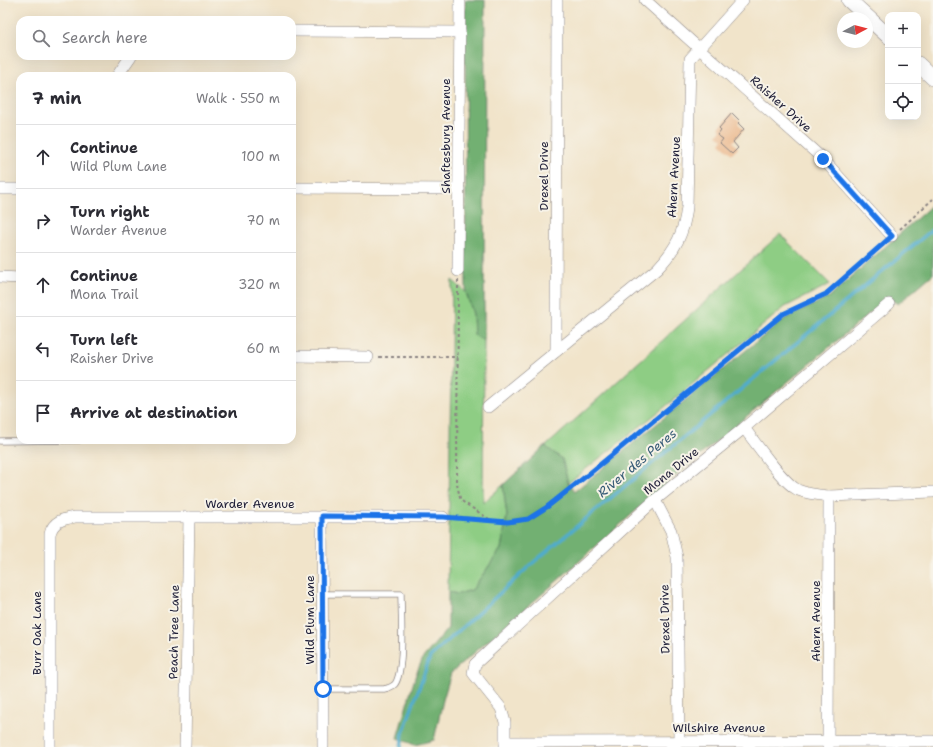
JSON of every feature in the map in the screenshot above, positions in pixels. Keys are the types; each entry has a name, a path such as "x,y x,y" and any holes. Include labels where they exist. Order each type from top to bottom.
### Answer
{"street":[{"name":"Shaftesbury Avenue","path":"458,271 460,0"},
{"name":"Drexel Drive","path":"556,351 557,0"},
{"name":"Raisher Drive","path":"645,0 823,159 892,236"},
{"name":"Ahern Avenue","path":"488,407 657,269 678,242 685,224 687,206 690,59 698,48 743,0"},
{"path":"853,2 885,33"},
{"path":"296,31 460,32"},
{"path":"120,72 128,60"},
{"path":"921,67 933,78"},
{"path":"296,188 459,189"},
{"path":"0,189 16,189"},
{"path":"0,278 16,278"},
{"name":"Mona Drive","path":"505,744 505,722 501,708 473,672 475,664 655,500 744,428 889,304"},
{"path":"296,356 368,357"},
{"path":"744,428 768,460 797,489 814,494 829,496 933,492"},
{"name":"Ahern Avenue","path":"828,744 829,496"},
{"name":"Drexel Drive","path":"655,500 671,531 677,557 680,741"},
{"name":"Wild Plum Lane","path":"322,516 323,747"},
{"name":"Warder Avenue","path":"57,521 75,517 443,517"},
{"name":"Peach Tree Lane","path":"185,747 189,517"},
{"name":"Burr Oak Lane","path":"50,747 50,534 51,529 57,521"},
{"name":"Wilshire Avenue","path":"505,744 680,741 828,744 933,741"}],"lane":[{"path":"0,441 16,441"},
{"path":"322,594 401,594 401,664 396,683 391,688 384,689 323,689"}],"path":[{"path":"443,517 508,522 528,519 547,507 783,314 826,294 933,199"},
{"path":"458,271 458,491 463,502 490,520"},
{"path":"368,357 458,357"}],"green space":[{"path":"465,0 485,0 484,341 474,335 473,314 466,292"},
{"path":"933,204 933,274 898,304 888,298 667,483 451,673 434,740 415,745 397,738 416,674 423,658 448,628 448,592 458,594 472,590 501,549 507,516 503,485 545,446 562,459 568,483 575,491 784,319 829,297"},
{"path":"780,234 830,284 785,307 666,406 568,483 562,459 545,447"},
{"path":"452,280 466,292 473,314 474,335 484,341 483,503 503,485 507,516 501,549 472,590 458,594 448,592"}],"building":[{"path":"732,113 740,121 738,123 744,129 733,142 738,148 732,154 720,143 723,139 717,135 721,130 719,128"}],"waterway":[{"name":"River des Peres","path":"401,747 403,733 430,657 534,562 933,229"}],"route":[{"path":"323,689 322,516 443,517 508,522 528,519 547,507 783,314 826,294 892,236 823,159"}]}
